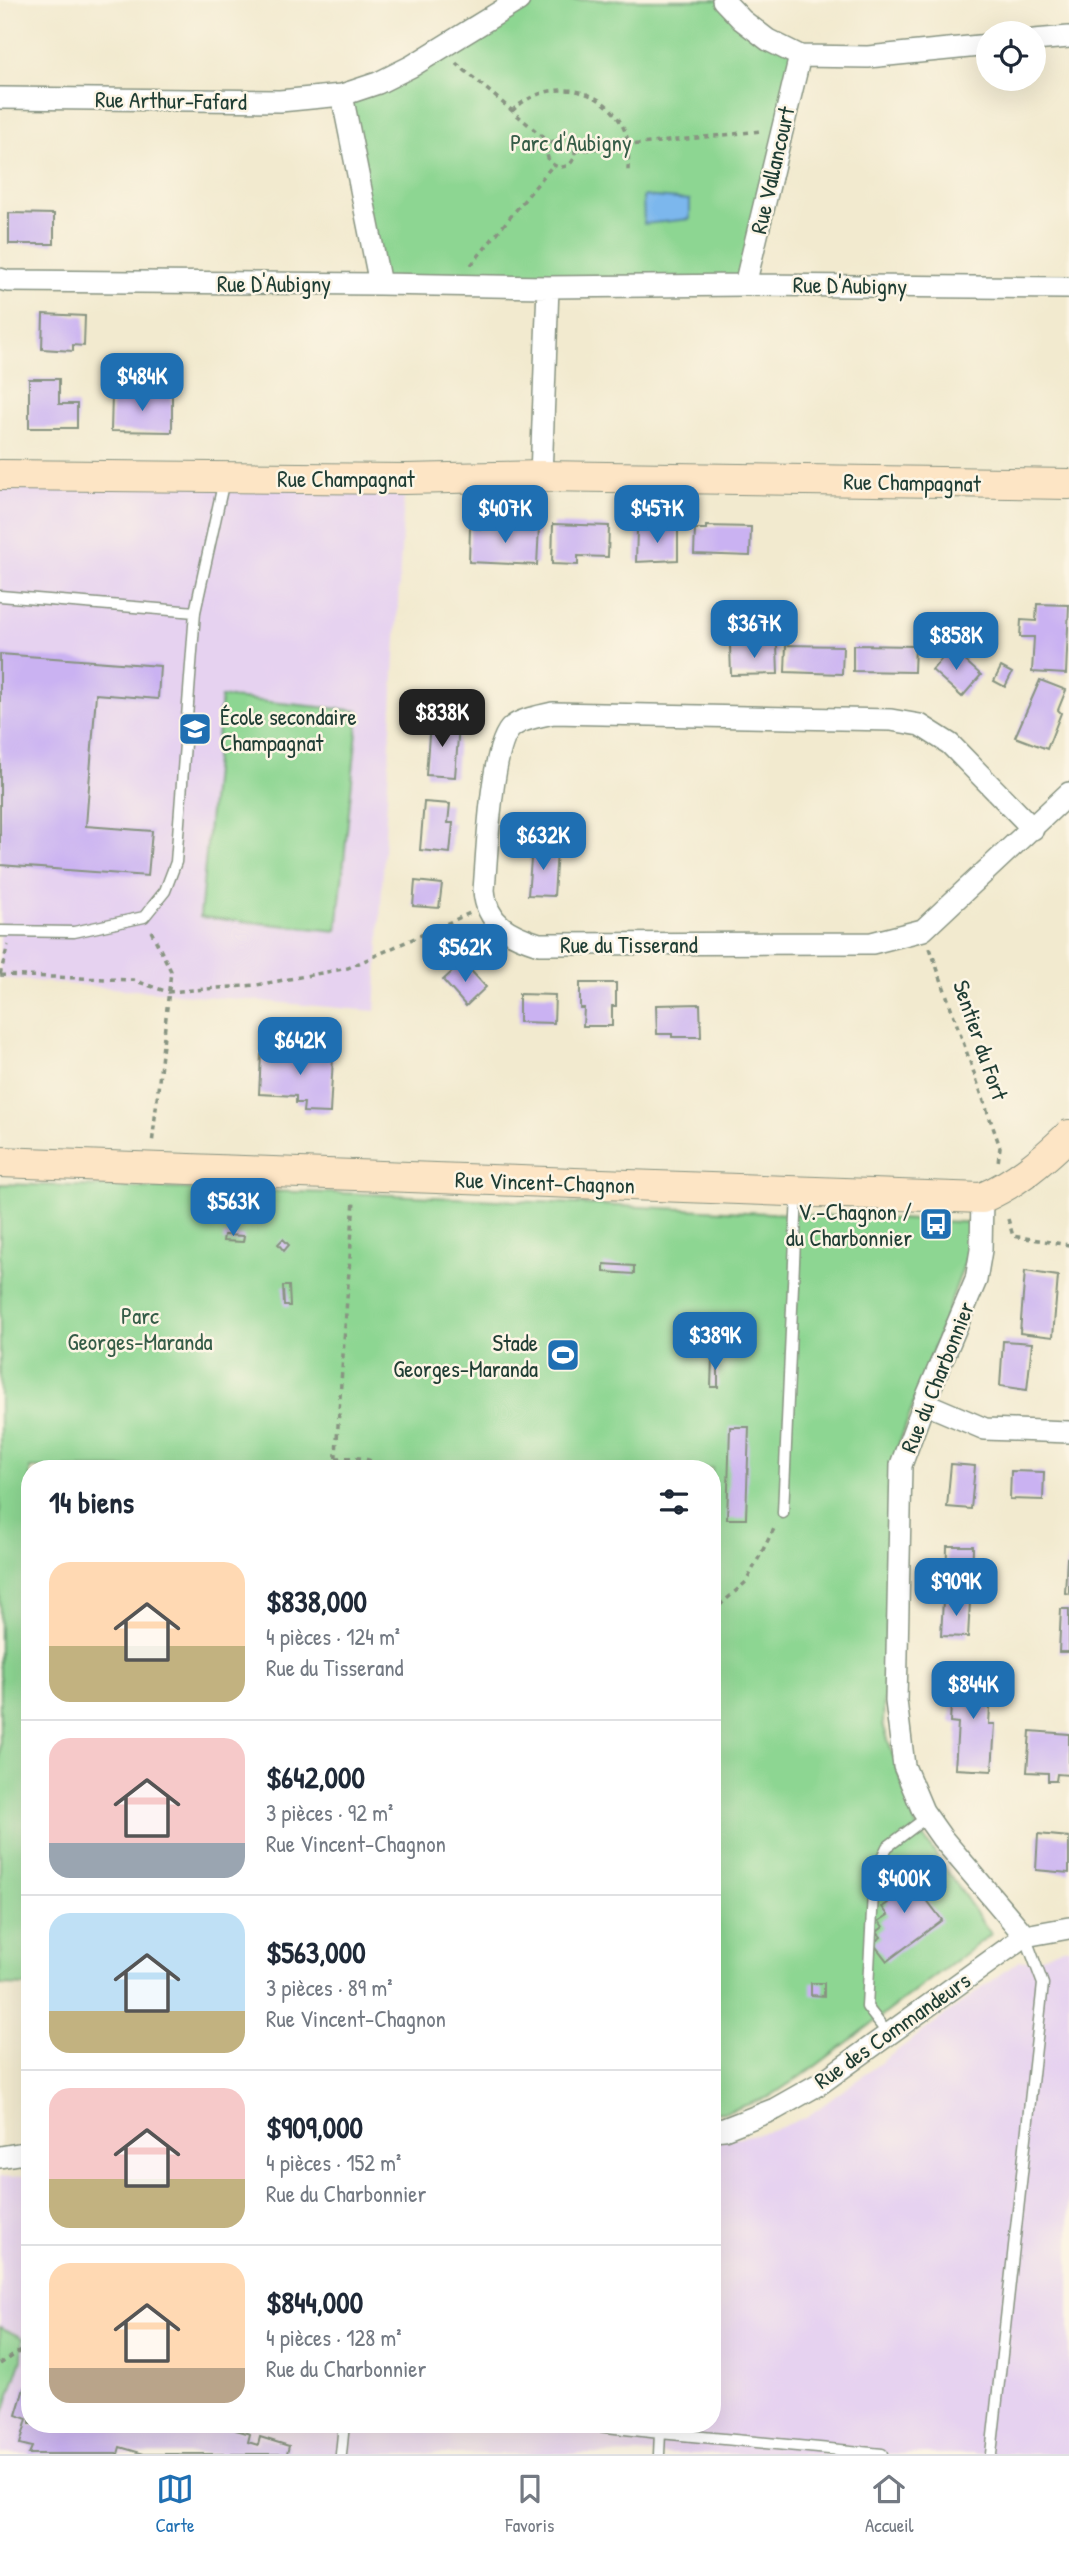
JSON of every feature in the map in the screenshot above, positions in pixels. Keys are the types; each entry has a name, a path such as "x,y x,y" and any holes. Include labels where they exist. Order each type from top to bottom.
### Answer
{"street":[{"name":"Rue Arthur-Fafard","path":"0,98 280,101 342,95 378,83 440,49 519,0"},
{"path":"723,0 742,20 768,40 800,56 868,57 976,46"},
{"path":"1046,39 1069,37"},
{"name":"Rue Vallancourt","path":"745,285 800,56"},
{"path":"342,95 380,284"},
{"name":"Rue D'Aubigny","path":"0,279 21,282 548,287 745,285 1069,288"},
{"path":"541,476 548,287"},
{"name":"Rue Champagnat","path":"0,475 405,479 541,476 1069,484"},
{"path":"485,907 484,890 496,765 501,743 512,726 553,713 891,720 920,725 950,744 1033,829"},
{"name":"Rue du Tisserand","path":"485,907 496,921 514,936 539,944 872,943 923,929 1069,793"},
{"name":"Rue Vincent-Chagnon","path":"0,1162 982,1198 1006,1188 1020,1178 1069,1135"},
{"name":"Rue du Charbonnier","path":"982,1198 981,1250 976,1280 901,1465 896,1701 904,1766 927,1817 1025,1936"},
{"path":"924,1403 985,1429 1069,1432"},
{"name":"Rue des Commandeurs","path":"721,2129 775,2109 821,2083 1025,1936 1069,1928"},
{"path":"0,2157 21,2154"}],"lane":[{"path":"5,932 74,932 144,917 165,891 176,862 195,612 225,477"},
{"path":"0,596 195,612"},
{"path":"783,1513 797,1192"},
{"path":"888,2034 867,2007 874,1874 887,1847 927,1817"},
{"path":"991,2454 1042,1983 1025,1936"},
{"path":"341,2454 343,2433"},
{"path":"659,2454 660,2433"},
{"path":"670,2433 882,2454"}],"path":[{"path":"440,49 550,144"},
{"path":"512,111 523,101 545,91 570,89 604,103 620,121 628,145 628,173"},
{"path":"575,151 782,129"},
{"path":"556,139 566,139 575,151 573,160 566,166 553,165 546,153 550,144 556,139"},
{"path":"454,285 553,165"},
{"path":"5,932 0,975 132,981 168,992 257,985 348,968 485,907"},
{"path":"144,917 171,971 150,1168"},
{"name":"Sentier du Fort","path":"923,929 1000,1147 998,1164"},
{"path":"355,1177 336,1458 369,1460"},
{"path":"1007,1219 1013,1236 1069,1245"},
{"path":"721,1604 746,1582 783,1513"},
{"path":"0,2364 21,2351"}],"shaded area":[{"name":"École secondaire Champagnat","path":"0,476 405,479 375,1011 0,978"},
{"path":"1069,1948 1069,2454 0,2454 0,2178 21,2176 21,2433 721,2433 721,2140 772,2131 808,2116 1019,1961 1035,1960"}],"green space":[{"name":"Parc d'Aubigny","path":"519,0 723,0 800,56 745,285 380,284 342,95"},
{"path":"221,697 359,711 337,931 200,917"},
{"name":"Parc Georges-Maranda","path":"0,1184 369,1194 979,1223 893,1461 883,1724 916,1826 991,1934 813,2068 769,2097 721,2112 721,1460 21,1460 21,1986 0,1985"},
{"path":"0,2327 21,2337 21,2362 0,2424"}],"water":[{"path":"643,196 690,200 690,219 644,224"}],"building":[{"path":"9,213 54,214 54,244 9,244"},
{"path":"43,314 85,316 84,346 73,345 73,351 42,349"},
{"path":"29,379 59,379 59,404 77,404 77,428 29,428"},
{"path":"112,394 172,395 172,432 111,431"},
{"path":"553,524 609,526 608,557 578,556 578,565 552,564"},
{"path":"507,525 539,527 537,565 469,562 470,528 507,530"},
{"path":"706,526 751,527 750,556 694,554 695,529 706,529"},
{"path":"651,527 678,529 678,560 636,562 637,530 651,530"},
{"path":"1037,604 1069,605 1066,674 1032,672 1034,637 1020,637 1021,620 1036,621"},
{"path":"777,644 778,674 731,675 730,645"},
{"path":"786,645 843,646 842,674 785,672"},
{"path":"853,645 915,646 914,672 853,671"},
{"path":"951,648 981,675 962,697 932,670"},
{"path":"0,654 160,666 158,699 96,694 86,826 152,831 148,876 0,865"},
{"path":"1001,667 1012,673 1005,687 994,681"},
{"path":"1040,680 1066,690 1058,710 1061,713 1047,749 1015,737"},
{"path":"430,722 459,724 455,777 426,775"},
{"path":"424,802 450,804 448,823 453,823 450,853 420,850"},
{"path":"532,848 557,850 554,896 528,895"},
{"path":"415,881 442,884 439,908 413,906"},
{"path":"463,962 486,987 466,1006 443,980"},
{"path":"580,983 616,983 616,1006 612,1006 612,1026 583,1026 584,1008 580,1008"},
{"path":"519,994 555,995 554,1023 519,1022"},
{"path":"700,1004 701,1037 657,1034 656,1005"},
{"path":"293,1045 322,1046 322,1056 333,1057 330,1113 303,1112 304,1103 296,1103 296,1096 259,1094 261,1055 292,1056"},
{"path":"224,1235 244,1236 243,1242 223,1241"},
{"path":"283,1239 289,1245 284,1251 278,1244"},
{"path":"604,1264 634,1266 634,1274 604,1272"},
{"path":"1025,1271 1058,1276 1053,1337 1020,1333"},
{"path":"283,1286 289,1286 290,1306 284,1306"},
{"path":"1003,1341 1032,1343 1027,1390 1000,1386"},
{"path":"712,1357 718,1357 718,1387 711,1387"},
{"path":"730,1427 749,1427 746,1519 727,1519"},
{"path":"951,1464 975,1466 971,1509 947,1507"},
{"path":"1011,1471 1044,1472 1043,1500 1010,1499"},
{"path":"947,1546 973,1546 972,1591 946,1591"},
{"path":"1067,1558 1069,1559 1069,1594 1065,1593"},
{"path":"943,1600 970,1601 968,1637 941,1636"},
{"path":"1061,1609 1069,1609 1069,1652 1059,1652"},
{"path":"953,1672 992,1675 989,1724 995,1724 992,1771 955,1769 958,1723 950,1722"},
{"path":"1030,1731 1069,1734 1069,1775 1057,1774 1056,1781 1048,1781 1048,1773 1027,1772"},
{"path":"1038,1834 1069,1837 1069,1873 1036,1870"},
{"path":"898,1862 942,1920 887,1961 873,1943 881,1937 877,1932 883,1927 879,1921 888,1915 882,1907 888,1903 882,1894 890,1888 887,1883 895,1877 889,1869"},
{"path":"811,1983 824,1983 824,1996 811,1995"},
{"path":"21,2398 21,2417 16,2415"},
{"path":"23,2433 246,2433 250,2434 248,2442 258,2445 260,2437 289,2446 287,2454 144,2454 120,2447 118,2454 29,2454 32,2447 20,2444"}],"place":[{"name":"École secondaire Champagnat","path":"195,729"},
{"name":"V.-Chagnon / du Charbonnier","path":"936,1224"},
{"name":"Stade Georges-Maranda","path":"563,1355"}]}
